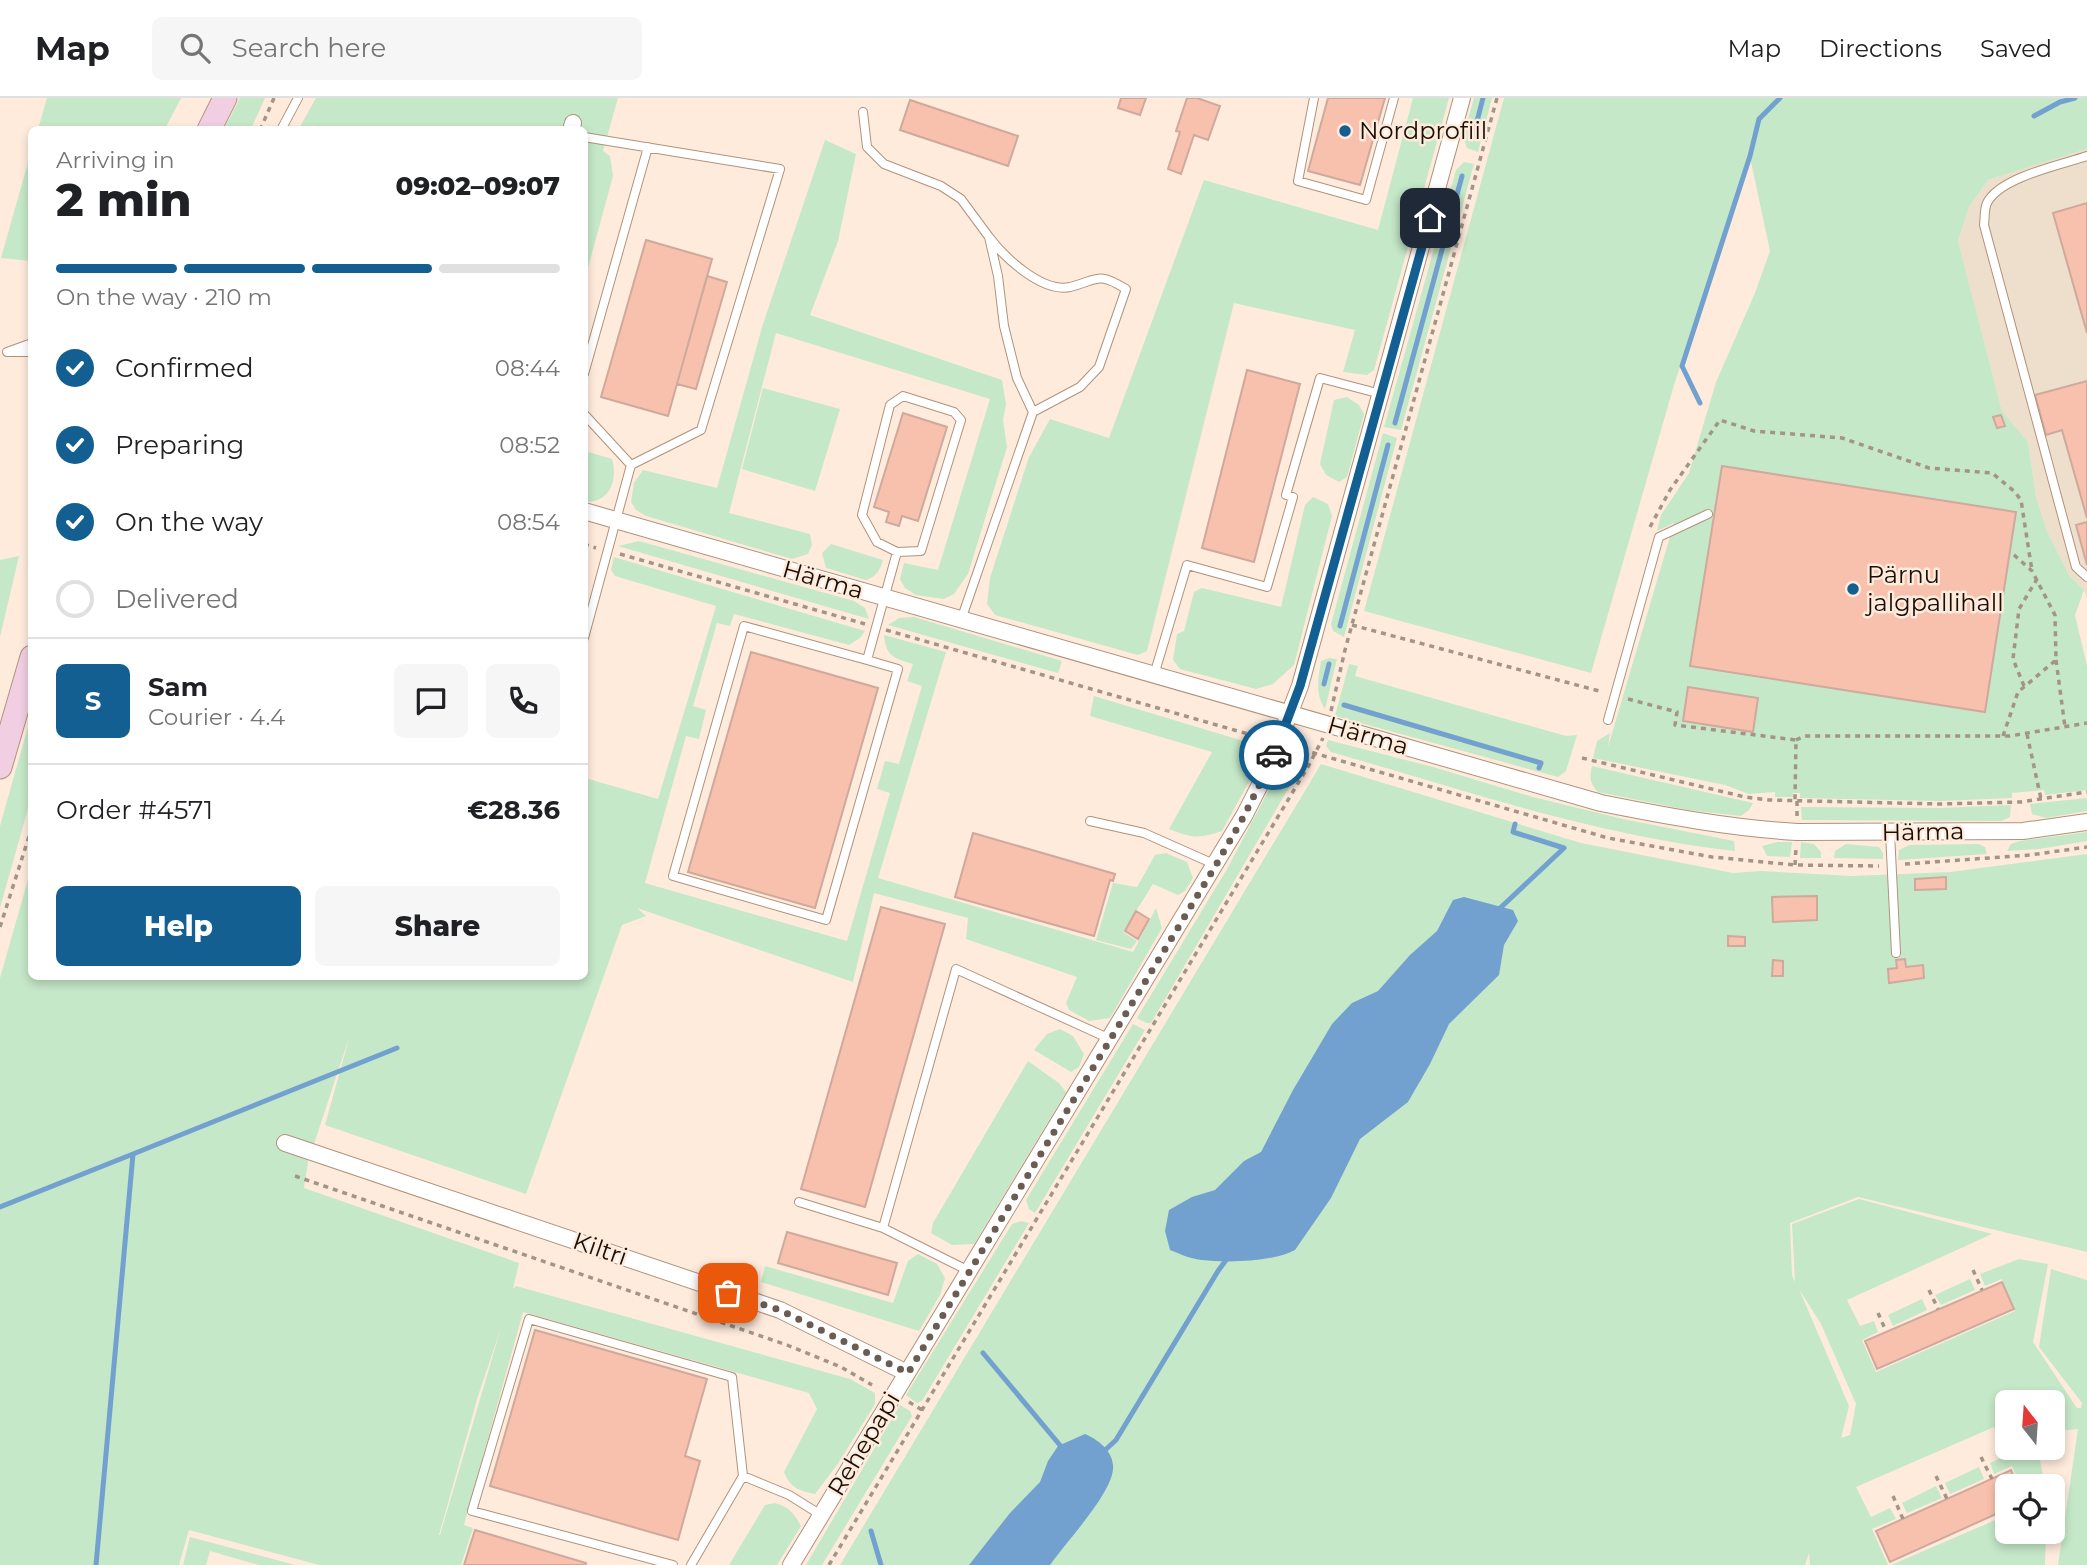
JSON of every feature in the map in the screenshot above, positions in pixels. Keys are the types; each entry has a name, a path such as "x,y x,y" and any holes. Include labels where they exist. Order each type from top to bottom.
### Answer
{"main road":[{"path":"211,126 225,98"},
{"path":"0,767 28,671"}],"street":[{"name":"Rehepapi","path":"792,1565 1216,865 1267,771 1291,714 1462,98"},
{"name":"Härma","path":"588,512 1601,803 1684,820 1772,831 2023,831 2087,822"},
{"name":"Kiltri","path":"285,1143 780,1310 908,1373"}],"lane":[{"path":"283,126 298,98"},
{"path":"1314,98 1298,181 1366,200 1394,98"},
{"path":"863,112 867,147 884,163 941,186 961,198 1004,257 1025,272 1047,284 1067,288 1093,278 1110,279 1126,289 1099,367 1080,387 1033,412 961,620"},
{"path":"588,138 780,169 701,430 631,465 588,622"},
{"path":"588,360 648,147"},
{"path":"2087,156 2008,183 1995,191 1985,205 1984,225 2076,567 2087,577"},
{"path":"989,237 998,275 1004,326 1017,378 1033,412"},
{"path":"4,354 28,345"},
{"path":"4,354 28,352"},
{"path":"1154,675 1187,565 1267,587 1293,497 1286,495 1320,378 1381,394"},
{"path":"903,396 954,412 961,420 920,551 897,552 877,542 862,515 890,405 903,396"},
{"path":"588,418 631,465"},
{"path":"1608,720 1658,537 1708,514"},
{"path":"867,660 897,552"},
{"path":"744,626 867,660 898,669 826,919 673,876 744,626"},
{"path":"1090,821 1144,833 1216,865"},
{"path":"1890,833 1896,953"},
{"path":"883,1228 956,969 1110,1039"},
{"path":"799,1202 883,1228 969,1271"},
{"path":"673,1565 472,1511 529,1319 732,1377 743,1476 691,1565"},
{"path":"743,1476 789,1495 821,1515"}],"path":[{"path":"262,126 274,98"},
{"path":"1331,713 1345,650 1497,98"},
{"path":"1653,557 1644,543 1653,519 1720,420 1754,431 1842,438 1929,468 1992,473 2021,500 2032,571"},
{"path":"588,545 1264,738"},
{"path":"2013,554 2032,571 2055,615 2056,660 2065,727"},
{"path":"2024,686 2013,659 2019,609 2037,579"},
{"path":"2003,736 2018,692 2056,660"},
{"path":"1796,740 1805,736 2003,736 2087,723"},
{"path":"2027,734 2041,799"},
{"path":"829,1565 1323,737"},
{"path":"1291,747 1315,754"},
{"path":"1582,758 1745,797 1769,800 1939,804 2021,802 2087,792"},
{"path":"0,927 28,840"},
{"path":"295,1176 787,1345 841,1367 872,1385"},
{"path":"1973,1270 1982,1290"},
{"path":"1929,1290 1938,1309"},
{"path":"1878,1313 1886,1331"},
{"path":"904,1400 922,1410"},
{"path":"1981,1457 1992,1479"},
{"path":"1936,1476 1947,1499"},
{"path":"1893,1496 1903,1519"}],"shaded area":[{"path":"2087,149 2087,599 2084,590 2069,575 2047,531 2036,497 2028,442 2002,411 1958,241 1969,207 1988,180"}],"green space":[{"path":"47,98 181,98 167,126 39,126"},
{"path":"240,98 265,98 252,126 226,126"},
{"path":"316,98 618,98 603,151 610,156 613,176 588,268 588,126 300,126"},
{"path":"1413,98 1449,98 1374,370 1367,375 1343,372 1355,330 1234,303 1147,651 1138,655 995,615 987,604 990,578 1029,457 1050,419 1109,438 1204,180 1378,230"},
{"path":"1474,98 1492,98 1478,152 1467,148 1463,137"},
{"path":"1504,98 2087,98 2087,149 1988,180 1969,207 1958,241 2002,411 2028,442 2036,497 2047,531 2069,575 2084,590 2075,615 2087,666 2087,790 2045,795 2044,790 2012,793 2012,798 1940,801 1800,798 1800,793 1793,793 1793,797 1775,797 1775,792 1749,794 1725,785 1593,758 1597,741 1610,733 1608,747 1674,523 1657,531 1661,515 1689,473 1716,382 1755,293 1770,251 1750,157 1674,385 1591,673 1364,611"},
{"path":"825,140 856,154 838,241 810,315 1002,380 1006,404 1003,420 1007,447 968,574 954,594 944,599 916,595 905,588 900,579 904,563 938,570 990,399 776,333 729,513 810,534 812,545 808,554 792,559 646,516 636,510 631,502 634,483 643,470 717,488 763,324"},
{"path":"1464,162 1474,164 1401,430 1384,427 1456,170"},
{"path":"28,163 28,261 1,258"},
{"path":"763,388 840,409 815,491 742,469"},
{"path":"1347,397 1359,405 1364,414 1347,477 1339,482 1326,475 1320,464 1334,400"},
{"path":"1383,433 1397,438 1344,637 1333,631 1331,624"},
{"path":"588,452 612,459 614,467 610,489 601,499 588,501"},
{"path":"1313,497 1328,504 1332,516 1294,665 1273,684 1256,689 1180,669 1173,660 1177,634 1184,631 1194,592 1202,588 1281,607 1305,505"},
{"path":"639,541 854,601 865,608 869,619 618,546"},
{"path":"831,544 883,560 875,575 866,580 826,568 822,553"},
{"path":"19,556 0,637 0,560"},
{"path":"614,557 865,631 849,645 734,614 730,626 717,623 693,706 706,710 699,739 686,736 645,883 847,941 890,793 877,789 885,761 899,764 922,686 907,681 913,664 892,656 884,635 946,652 878,878 1133,952 1156,908 1162,928 1110,1018 1089,1021 1069,1010 1066,1003 1077,977 966,939 968,918 874,893 853,982 637,908 646,916 622,925 526,1194 325,1125 350,1035 308,1162 304,1188 519,1263 513,1289 516,1286 850,1379 875,1393 875,1404 837,1465 815,1494 810,1493 792,1485 784,1472 817,1409 809,1393 523,1312 464,1525 473,1528 461,1565 319,1565 189,1530 179,1565 0,1565 0,978 28,880 28,980 588,980 588,779 658,799 716,606 615,576 611,570","holes":["501,1328 440,1535 478,1396"]},
{"path":"914,617 1062,661 1058,673 888,625 899,618"},
{"path":"1337,659 1325,709 1318,680 1321,661"},
{"path":"1349,664 1358,666 1355,676 1566,736 1577,735 1566,771 1558,777 1335,716"},
{"path":"1094,696 1260,746 1256,769 1222,831 1195,836 1169,829 1212,752 1090,716"},
{"path":"28,727 28,809 0,908 0,826"},
{"path":"1328,740 1433,767 1533,797 1623,819 1734,841 1735,851 1632,835 1531,810 1331,752 1326,746"},
{"path":"1289,752 1303,756 1304,762 1151,1023 1146,1023 1137,1018 1227,869"},
{"path":"1321,764 1581,843 1733,873 1761,871 1852,876 1950,872 2087,854 2087,1252 1858,1197 1790,1223 1792,1275 1795,1282 1792,1224 1859,1199 1992,1234 1847,1300 1860,1326 1874,1321 1878,1332 1862,1340 1876,1372 2015,1311 2002,1279 1985,1286 1980,1274 2019,1259 2048,1264 2033,1342 2065,1390 1995,1390 1995,1430 1994,1427 1856,1487 1871,1517 1890,1508 1896,1519 1872,1529 1888,1565 1810,1565 1809,1553 1805,1565 840,1565","holes":["1799,1289 1821,1324 1856,1404 1850,1435 1841,1438 1849,1406"]},
{"path":"1592,766 1753,803 1741,816 1688,810 1598,792 1591,780"},
{"path":"2087,798 2087,811 2046,818 2032,814 2030,804"},
{"path":"2011,805 2010,817 2001,821 1802,820 1801,807 1940,808"},
{"path":"2087,832 2087,841 2007,851 2011,844 2020,841"},
{"path":"1792,842 1790,857 1767,856 1762,846"},
{"path":"1801,842 1814,844 1821,852 1821,858 1800,858"},
{"path":"1846,844 1879,847 1883,859 1834,858 1835,851"},
{"path":"1979,844 1985,847 1987,854 1898,860 1899,850 1909,845"},
{"path":"1166,853 1187,862 1193,878 1185,891 1178,895 1153,884 1123,932 1137,941 1131,949 1096,940 1113,883 1137,887 1155,855"},
{"path":"1133,1024 1145,1030 1035,1213 1029,1209 1026,1200"},
{"path":"1060,1029 1073,1036 1084,1054 1079,1067 1071,1072 1034,1050 1047,1034"},
{"path":"1028,1061 1059,1083 1066,1092 974,1244 952,1245 931,1233 933,1223"},
{"path":"1021,1221 1029,1223 922,1401 917,1403 906,1395 1012,1224"},
{"path":"918,1254 937,1264 945,1278 940,1295 919,1331 761,1282 765,1266 893,1303 908,1261"},
{"path":"2051,1269 2087,1280 2087,1565 2058,1565 2061,1544 2065,1544 2065,1517 2078,1429 2065,1431 2065,1390 2077,1408 2081,1408 2082,1403 2039,1347"},
{"path":"1970,1279 1975,1290 1941,1305 1935,1295"},
{"path":"1922,1299 1927,1310 1893,1326 1888,1315"},
{"path":"900,1405 910,1411 912,1416 822,1565 806,1565"},
{"path":"1997,1460 2040,1460 2043,1474 2016,1474 2012,1466 1994,1474 1990,1463"},
{"path":"1979,1467 1984,1479 1950,1494 1945,1483"},
{"path":"1936,1486 1942,1498 1907,1513 1902,1503"},
{"path":"775,1503 791,1511 801,1526 777,1565 729,1565 765,1505"},
{"path":"1995,1520 1995,1544 2046,1544 2045,1565 1891,1565"},
{"path":"190,1537 295,1565 259,1565 210,1551 206,1565 183,1565"}],"water":[{"path":"1464,897 1513,910 1518,921 1504,945 1499,975 1449,1024 1408,1102 1360,1139 1331,1198 1295,1250 1250,1261 1224,1261 1198,1259 1170,1250 1165,1231 1169,1210 1192,1197 1215,1190 1244,1161 1261,1152 1332,1024 1352,1003 1378,991 1410,955 1437,931 1453,900"},
{"path":"1085,1434 1107,1450 1113,1465 1112,1476 1098,1502 1050,1565 969,1565 1010,1513 1040,1482 1048,1461 1058,1446"}],"building":[{"path":"1121,98 1146,98 1140,115 1118,108"},
{"path":"1187,98 1197,98 1220,106 1208,140 1194,135 1181,174 1168,169"},
{"path":"1328,98 1385,98 1360,185 1308,171"},
{"path":"910,100 1018,136 1008,166 900,130"},
{"path":"2087,203 2087,333 2053,213"},
{"path":"646,240 712,259 668,416 601,397"},
{"path":"707,276 727,282 696,389 677,384"},
{"path":"1247,370 1300,384 1254,562 1202,548"},
{"path":"2087,381 2087,518 2062,430 2046,435 2035,395"},
{"path":"903,413 947,427 918,521 902,516 899,526 886,522 889,512 874,507"},
{"path":"2001,415 2005,426 1997,428 1993,417"},
{"name":"Pärnu jalgpallihall","path":"1722,466 2016,512 1985,712 1690,666"},
{"path":"2087,522 2087,565 2076,525"},
{"path":"751,652 878,688 815,908 688,872"},
{"path":"1688,687 1758,698 1753,732 1683,721"},
{"path":"973,833 1115,874 1113,881 1110,880 1094,936 955,897"},
{"path":"1946,877 1946,889 1915,890 1915,879"},
{"path":"1817,896 1817,920 1773,922 1772,897"},
{"path":"881,907 945,924 865,1207 801,1189"},
{"path":"1136,911 1149,919 1138,939 1125,931"},
{"path":"1728,936 1745,937 1745,946 1728,946"},
{"path":"1905,959 1906,967 1923,965 1924,978 1889,983 1888,969 1897,968 1896,960"},
{"path":"1773,960 1783,961 1783,976 1772,976"},
{"path":"787,1232 897,1263 888,1295 778,1263"},
{"path":"2002,1282 2014,1309 1877,1369 1865,1341"},
{"path":"535,1330 707,1379 685,1456 700,1461 678,1540 490,1486"},
{"path":"1995,1477 1995,1514 1890,1562 1876,1531"},
{"path":"475,1530 586,1563 586,1565 464,1565"}],"waterway":[{"path":"1473,137 1483,98"},
{"path":"1700,403 1682,366 1750,156 1759,119 1780,98"},
{"path":"2034,116 2060,102 2075,98"},
{"path":"1395,423 1462,176"},
{"path":"1340,626 1388,445"},
{"path":"1324,684 1329,664"},
{"path":"1344,705 1541,763 1539,768"},
{"path":"1496,912 1564,848 1513,832 1515,824"},
{"path":"96,1565 133,1154 397,1048"},
{"path":"0,1207 133,1154"},
{"path":"1102,1453 1116,1440 1229,1256"},
{"path":"983,1353 1064,1450"},
{"path":"871,1531 881,1565"}],"way so far":[{"path":"728,1293 780,1310 908,1373 1171,941 1244,816 1274,755"}],"place":[{"name":"Nordprofiil","path":"1345,131"},
{"name":"Pärnu jalgpallihall","path":"1853,589"}],"route":[{"path":"1274,755 1300,686 1430,218"}]}
